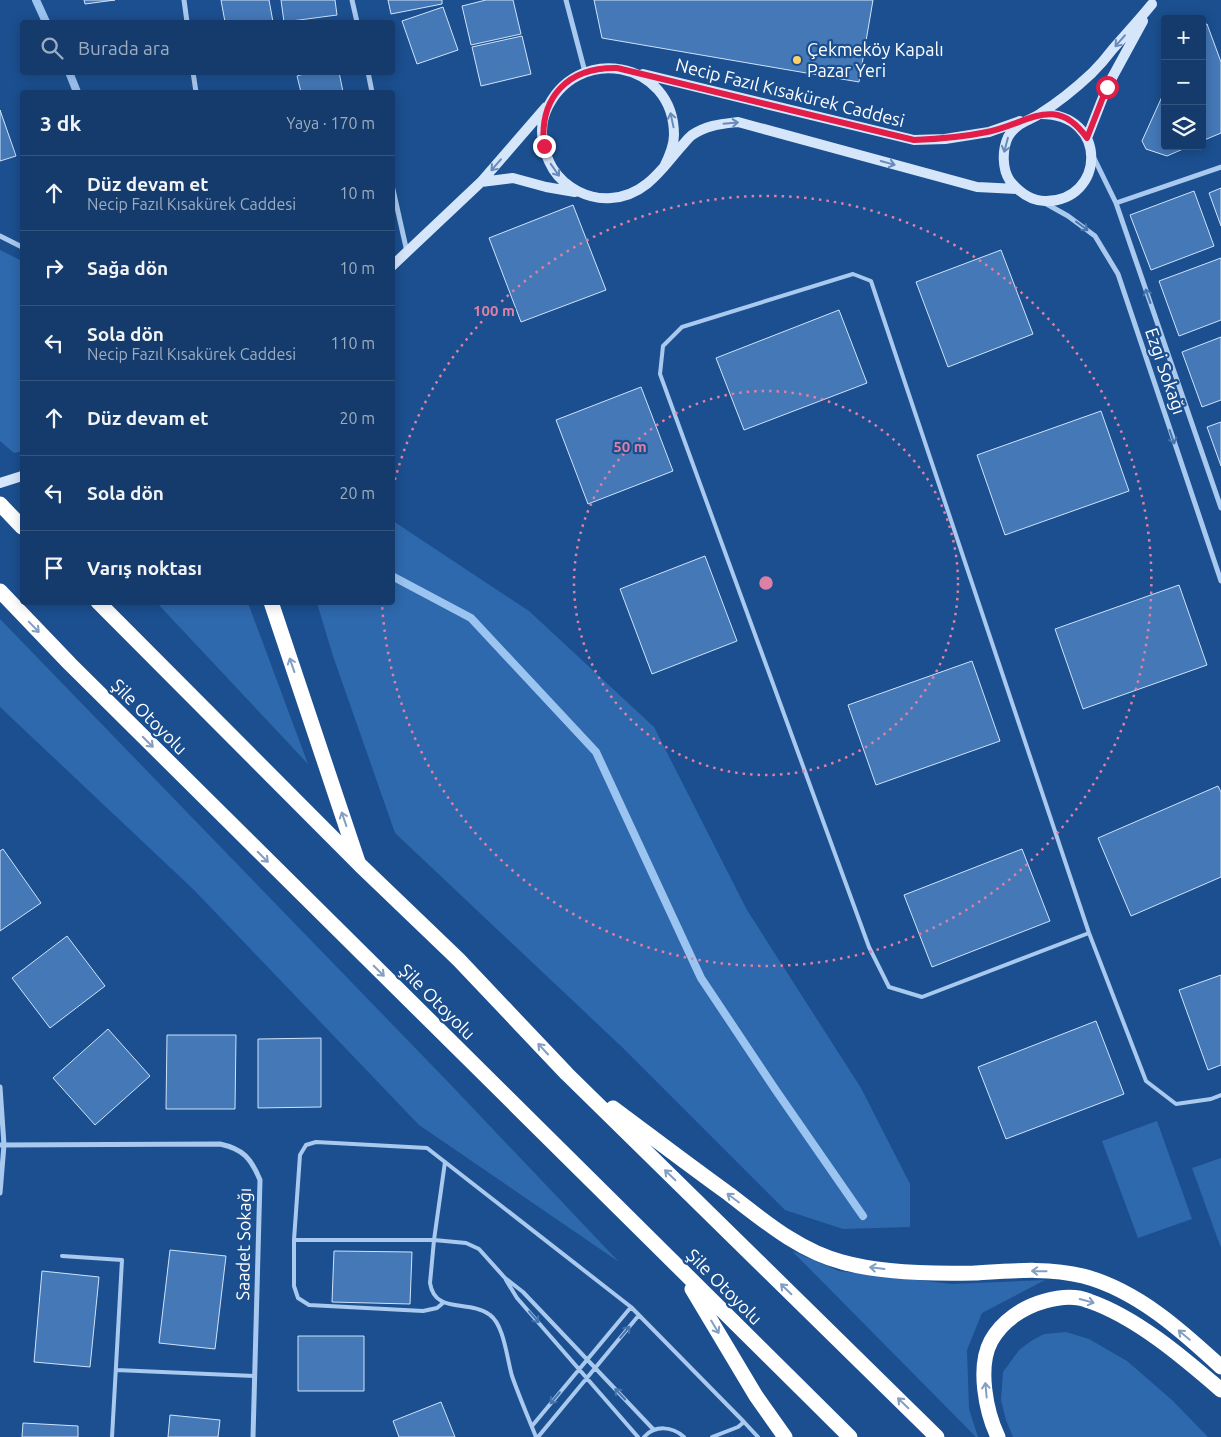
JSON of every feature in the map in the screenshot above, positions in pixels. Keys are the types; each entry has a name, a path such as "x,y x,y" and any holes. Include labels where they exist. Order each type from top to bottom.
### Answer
{"highway":[{"path":"0,504 20,525"},
{"name":"Şile Otoyolu","path":"0,591 70,664 850,1437"},
{"path":"101,605 360,865 459,960 567,1074 937,1437"},
{"path":"272,605 360,865"},
{"path":"567,1074 778,1231 808,1248 841,1262 908,1272 941,1274 1010,1271 1050,1272 1083,1276 1141,1302 1221,1367"},
{"path":"681,1270 756,1396 785,1437"},
{"path":"998,1437 992,1425 984,1367 991,1341 1008,1319 1033,1304 1062,1297 1088,1300 1134,1323 1221,1390"}],"street":[{"path":"184,0 187,20"},
{"path":"352,0 357,20"},
{"path":"566,0 584,72"},
{"path":"1040,114 1093,72 1153,2"},
{"path":"1087,138 1107,87 1153,2"},
{"path":"395,264 481,182 560,89 571,79 584,72 600,68 617,68 632,72 647,80 659,91 668,105 673,120 674,136 671,152 664,167"},
{"name":"Necip Fazıl Kısakürek Caddesi","path":"632,72 914,140 945,139 989,132 1028,118"},
{"path":"193,75 196,90"},
{"path":"369,75 372,90"},
{"path":"550,102 544,116 542,131 548,161 562,179 581,193"},
{"path":"1040,114 1053,114 1066,118 1078,126 1087,138 1091,152 1091,167 1086,179 1078,190 1054,201 1040,201 1027,197 1008,178 1004,164 1004,150 1008,137 1017,126 1028,118 1040,114"},
{"path":"481,182 513,178 546,188 595,197 611,198 626,196 640,190 654,180 691,136 710,125 738,122 977,187 1017,189"},
{"name":"Ezgi Sokağı","path":"1091,152 1116,202 1221,508"},
{"path":"1116,202 1221,167"},
{"path":"395,198 408,253"},
{"name":"Ezgi Sokağı","path":"1040,201 1068,216 1095,236 1118,274 1221,581"},
{"path":"0,236 20,246"},
{"path":"0,483 20,477"},
{"path":"0,1087 2,1145 0,1193"},
{"name":"Saadet Sokağı","path":"2,1145 220,1144 233,1146 244,1153 254,1165 260,1180 252,1437"}],"lane":[{"path":"1089,933 922,997 889,986 869,947 660,374 663,346 682,328 854,274 871,281 1089,933 1146,1081 1176,1104 1211,1099 1221,1095"},
{"path":"443,1303 437,1308 423,1311 309,1305 302,1302 295,1292 294,1240 300,1155 306,1145 316,1142 427,1148 630,1307 758,1437"},
{"path":"445,1162 430,1283 434,1296 443,1303 472,1306 491,1315 501,1331 512,1376 537,1437 639,1315"},
{"path":"294,1240 434,1240 466,1243 479,1249 505,1278 523,1292 654,1430"},
{"path":"62,1256 122,1260 112,1437"},
{"path":"505,1278 517,1298 638,1437"},
{"path":"532,1426 630,1307"},
{"path":"116,1370 254,1376"},
{"path":"712,1437 738,1427 744,1422"},
{"path":"644,1437 654,1430 662,1428 671,1429 684,1437"}],"shaded area":[{"path":"0,250 20,260 20,452 14,453 0,441"},
{"path":"395,522 529,611 654,727 747,910 861,1088 910,1184 910,1227 843,1229 785,1210 623,1048 395,833 333,656 318,605 395,605"},
{"path":"159,605 249,605 308,764"},
{"path":"0,619 452,1086 619,1262 419,1125 194,890 0,707"},
{"path":"1157,1121 1192,1219 1138,1238 1102,1141"},
{"path":"1221,1158 1221,1248 1192,1168"},
{"path":"792,1251 839,1271 952,1284 1045,1280 982,1313 967,1350 969,1409 978,1437 976,1437"},
{"path":"1066,1332 1089,1339 1127,1361 1172,1400 1208,1437 1013,1437 1001,1400 1003,1372 1019,1350 1031,1341 1044,1334"}],"building":[{"path":"84,0 115,0 85,4"},
{"path":"221,0 269,0 273,20 225,20"},
{"path":"281,0 335,0 337,15 284,20"},
{"path":"388,0 442,0 442,4 391,14"},
{"path":"486,0 513,0 521,34 471,45 462,6"},
{"name":"Çekmeköy Kapalı Pazar Yeri","path":"594,0 873,0 859,82 602,38"},
{"path":"443,7 458,50 417,64 402,21"},
{"path":"1206,24 1221,62 1221,133 1206,139 1206,60"},
{"path":"522,36 531,74 481,86 472,47"},
{"path":"340,75 343,90 300,90 297,76"},
{"path":"1161,99 1161,150 1181,150 1167,156 1146,149 1142,141"},
{"path":"0,110 16,156 0,161"},
{"path":"1221,188 1221,226 1209,193"},
{"path":"1194,191 1214,246 1151,270 1130,215"},
{"path":"573,205 606,290 521,322 489,238"},
{"path":"1001,250 1033,334 948,367 916,282"},
{"path":"1221,258 1221,320 1179,336 1159,281"},
{"path":"839,310 867,383 744,430 716,358"},
{"path":"1221,337 1221,400 1202,407 1182,352"},
{"path":"641,387 673,471 588,504 556,420"},
{"path":"1101,411 1129,491 1005,535 977,455"},
{"path":"1221,422 1221,466 1207,427"},
{"path":"705,556 737,641 652,674 620,589"},
{"path":"1179,585 1207,665 1083,709 1055,629"},
{"path":"972,661 1000,741 876,785 848,705"},
{"path":"1218,786 1221,792 1221,877 1131,916 1098,838"},
{"path":"3,849 41,903 0,931 0,851"},
{"path":"1022,849 1050,921 932,967 904,895"},
{"path":"67,936 105,986 50,1028 12,978"},
{"path":"1221,975 1221,1065 1208,1070 1179,990"},
{"path":"1096,1021 1124,1094 1006,1139 978,1067"},
{"path":"108,1029 150,1076 95,1125 53,1078"},
{"path":"167,1035 236,1035 235,1109 166,1109"},
{"path":"321,1038 321,1107 258,1108 258,1039"},
{"path":"170,1250 226,1256 215,1349 159,1343"},
{"path":"334,1251 412,1252 410,1304 332,1302"},
{"path":"42,1271 99,1277 90,1367 34,1362"},
{"path":"298,1336 364,1336 364,1391 298,1391"},
{"path":"441,1402 455,1437 399,1437 393,1421"},
{"path":"170,1415 220,1420 218,1437 168,1437"},
{"path":"23,1423 78,1426 78,1437 22,1437"}],"waterway":[{"path":"36,0 45,20"},
{"path":"70,75 76,90"},
{"path":"395,578 471,618 596,752 701,978 863,1216"}],"place":[{"name":"Çekmeköy Kapalı Pazar Yeri","path":"797,60"}],"route":[{"path":"544,146 542,131 544,116 550,102 571,79 584,72 600,68 617,68 914,140 945,139 989,132 1040,114 1053,114 1066,118 1078,126 1087,138 1107,87"}]}
